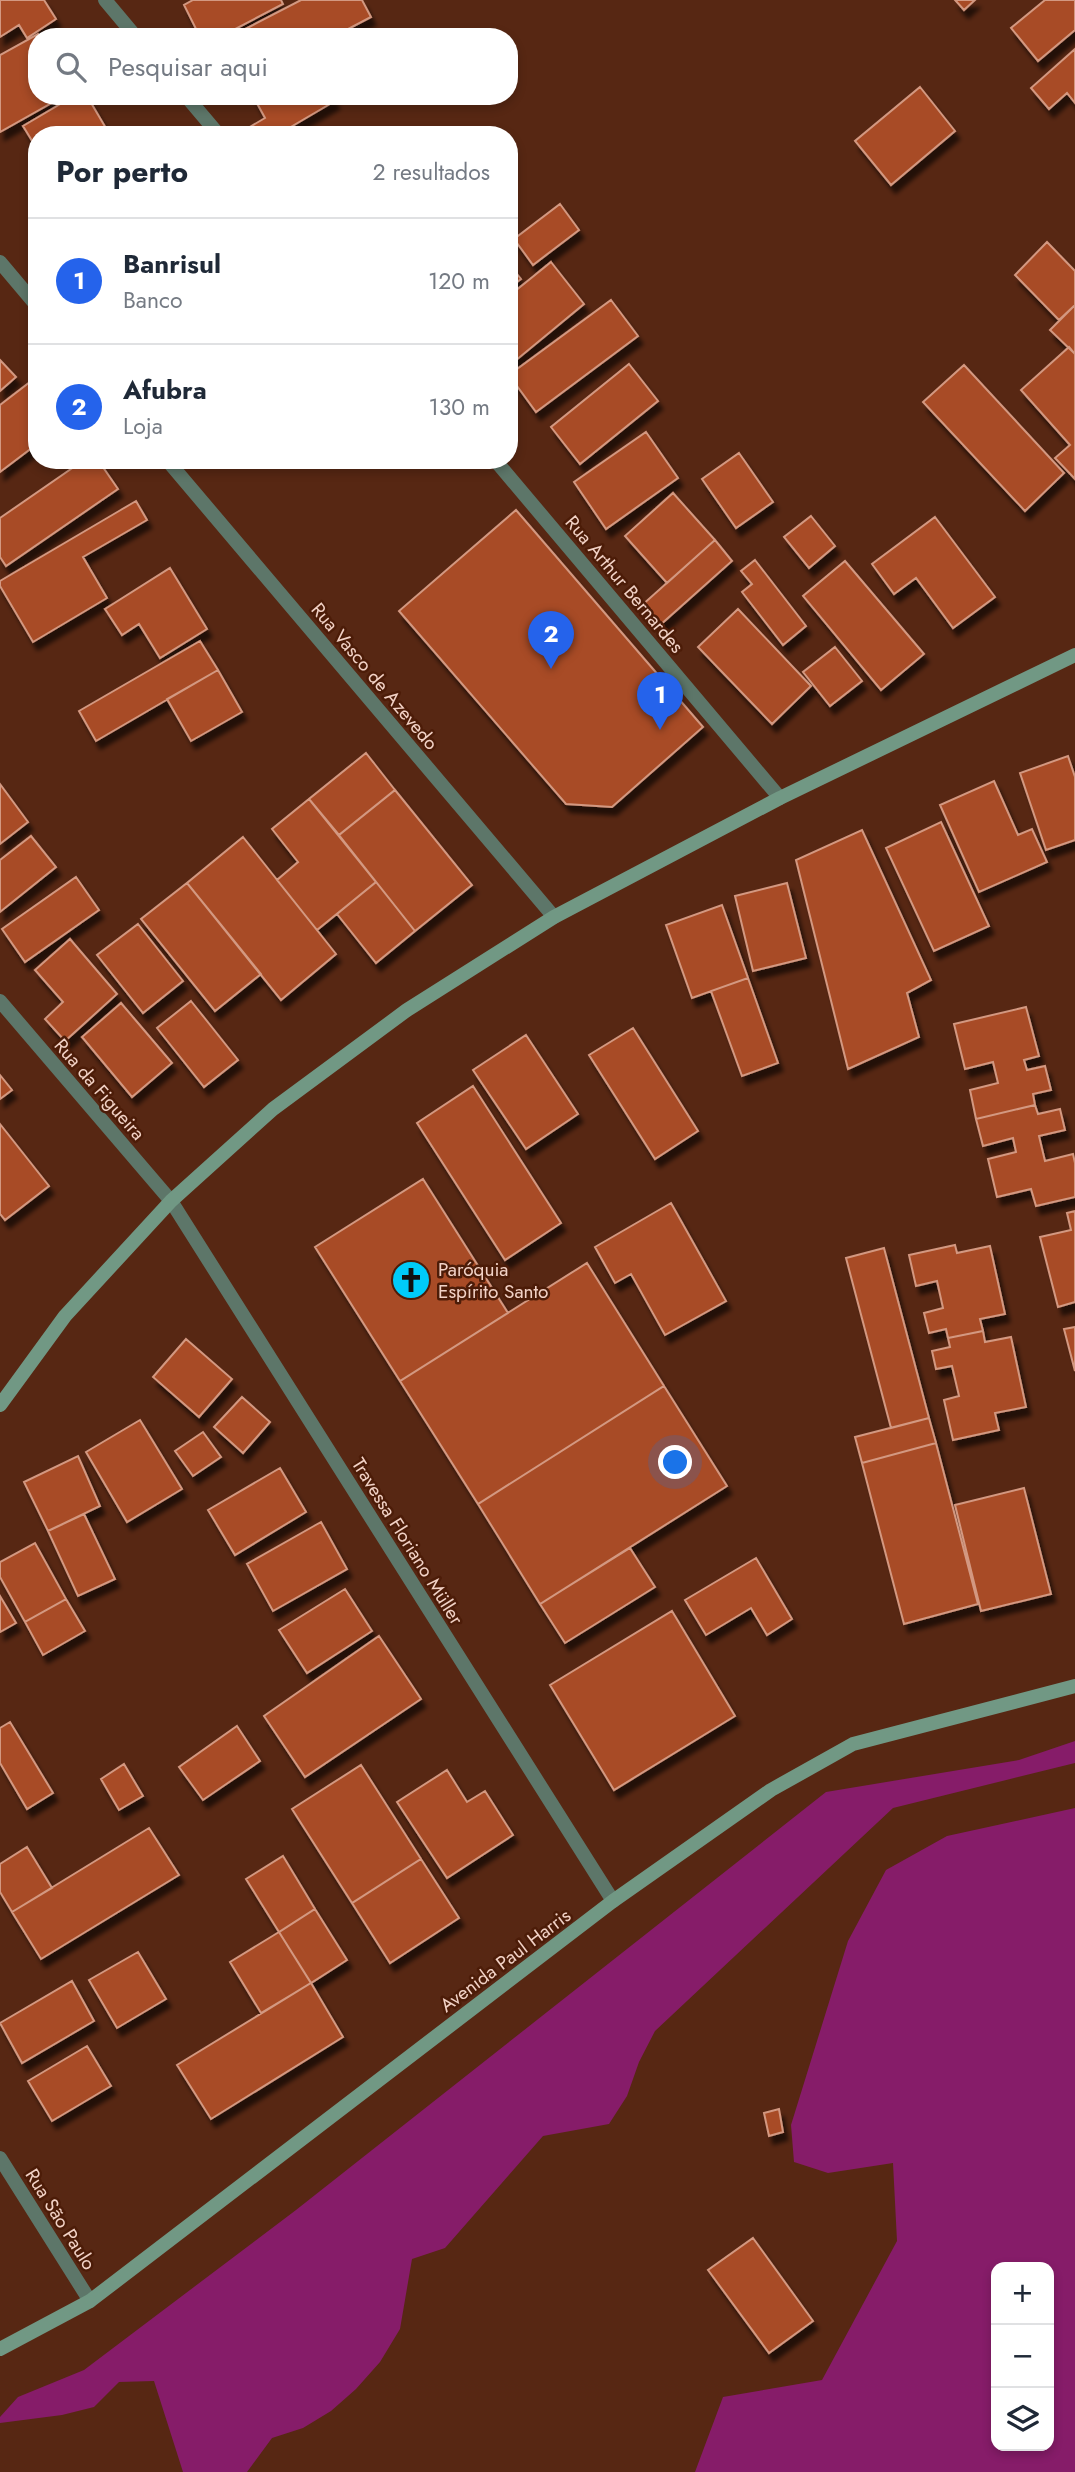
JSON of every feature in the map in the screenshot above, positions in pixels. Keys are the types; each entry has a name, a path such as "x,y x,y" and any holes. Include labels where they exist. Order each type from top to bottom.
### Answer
{"main road":[{"path":"0,1405 65,1316 171,1201 273,1109 407,1010 554,917 780,798 1075,655"},
{"name":"Avenida Paul Harris","path":"0,2349 90,2301 613,1902 771,1790 853,1744 1075,1686"}],"street":[{"path":"105,0 128,28"},
{"path":"194,105 211,126"},
{"path":"0,262 28,295"},
{"name":"Rua Vasco de Azevedo","path":"175,469 554,917"},
{"name":"Rua Arthur Bernardes","path":"503,469 780,798"},
{"name":"Rua da Figueira","path":"0,1002 171,1201"},
{"name":"Travessa Floriano Müller","path":"171,1201 613,1902"},
{"name":"Rua São Paulo","path":"0,2158 90,2301"}],"shaded area":[{"path":"1075,1741 1075,1763 893,1808 655,2031 639,2062 627,2096 609,2124 543,2136 445,2248 412,2259 400,2329 380,2362 356,2389 331,2411 303,2428 272,2438 247,2472 183,2472 154,2381 119,2382 94,2407 62,2415 0,2423 0,2417 18,2397 84,2370 296,2210 826,1792 1019,1760"},
{"path":"1075,1808 1075,2472 695,2472 723,2397 822,2380 897,2241 893,2163 828,2173 794,2162 791,2125 848,1941 886,1870 947,1836"}],"building":[{"path":"0,0 44,0 56,19 42,28 28,28 27,38 19,25 0,37"},
{"path":"193,0 281,0 283,4 237,28 196,28 184,5"},
{"path":"301,0 362,0 371,17 350,28 247,28"},
{"path":"955,0 975,0 964,10"},
{"path":"1045,0 1075,0 1075,30 1038,61 1011,28"},
{"path":"28,40 28,105 48,105 0,132 0,55"},
{"path":"1075,49 1075,103 1067,93 1049,109 1031,88"},
{"path":"920,87 955,131 891,185 855,141"},
{"path":"59,105 92,105 105,126 28,126 28,134 23,126"},
{"path":"258,105 328,105 292,126 251,126 265,118"},
{"path":"560,204 579,230 533,265 518,244 518,236"},
{"path":"1047,242 1075,271 1075,305 1059,320 1015,275"},
{"path":"551,262 584,304 518,359 518,289"},
{"path":"611,300 638,336 536,412 518,387 518,368"},
{"path":"1075,305 1075,354 1050,330"},
{"path":"1069,347 1075,354 1075,479 1055,458 1070,445 1021,390"},
{"path":"0,360 16,377 0,391"},
{"path":"629,364 658,401 580,464 551,427"},
{"path":"964,365 1064,473 1025,511 923,402"},
{"path":"28,384 28,451 0,472 0,405"},
{"path":"646,432 678,478 606,529 574,482"},
{"path":"739,453 773,502 736,528 702,479"},
{"path":"71,469 104,469 118,489 6,566 0,557 0,518"},
{"path":"673,493 715,540 667,583 625,536"},
{"path":"136,501 147,520 83,557 107,598 33,642 0,586 0,581"},
{"path":"516,510 703,727 612,807 566,804 399,611"},
{"path":"811,516 835,546 809,568 784,537"},
{"path":"935,517 995,597 953,628 916,578 894,594 872,564"},
{"path":"715,540 732,561 659,626 641,606"},
{"path":"755,560 806,626 783,645 742,592 752,584 741,571"},
{"path":"845,561 924,654 881,690 803,596"},
{"path":"170,568 207,629 160,658 139,624 122,635 105,609"},
{"path":"738,609 811,686 772,724 698,647"},
{"path":"200,641 218,670 96,741 79,711"},
{"path":"835,647 862,681 830,706 803,672"},
{"path":"218,670 242,712 191,741 167,699"},
{"path":"366,753 395,790 339,835 309,799"},
{"path":"1068,756 1075,777 1075,840 1046,850 1020,773"},
{"path":"994,781 1018,835 1032,829 1047,862 979,892 940,805"},
{"path":"0,784 28,822 0,844"},
{"path":"395,790 472,885 415,931 339,835"},
{"path":"309,799 376,882 317,930 277,880 298,862 272,829"},
{"path":"941,822 989,926 934,951 886,848"},
{"path":"862,830 931,980 907,993 919,1037 848,1069 796,860"},
{"path":"31,836 56,867 0,912 0,860"},
{"path":"243,837 336,954 281,1000 187,883"},
{"path":"76,877 99,910 25,962 2,929"},
{"path":"376,882 415,931 376,963 337,914"},
{"path":"187,883 261,974 215,1011 141,919"},
{"path":"787,883 806,958 753,971 735,896"},
{"path":"722,905 748,978 692,998 666,925"},
{"path":"138,924 183,981 143,1013 97,955"},
{"path":"70,939 117,994 65,1041 45,1019 63,1002 35,970"},
{"path":"748,978 778,1063 742,1076 711,991"},
{"path":"191,1001 238,1060 204,1087 157,1028"},
{"path":"121,1003 172,1063 132,1097 82,1037"},
{"path":"1026,1007 1039,1056 1024,1060 1027,1070 1045,1066 1051,1090 1033,1094 1035,1105 976,1119 970,1090 998,1083 993,1062 965,1069 954,1024"},
{"path":"633,1028 698,1131 655,1159 589,1055"},
{"path":"526,1035 578,1114 526,1149 473,1070"},
{"path":"0,1075 12,1090 0,1099"},
{"path":"473,1086 561,1223 505,1260 417,1123"},
{"path":"1035,1105 1038,1114 1060,1109 1065,1130 1039,1136 1045,1161 1073,1154 1075,1163 1075,1197 1036,1206 1031,1189 997,1197 988,1159 1016,1152 1013,1138 983,1146 976,1119"},
{"path":"0,1124 49,1186 5,1220 0,1214"},
{"name":"Paróquia Espírito Santo","path":"423,1179 508,1313 400,1381 315,1247"},
{"path":"671,1203 726,1301 665,1335 631,1274 615,1283 595,1247"},
{"path":"1075,1211 1075,1302 1058,1307 1040,1237 1071,1230 1067,1213"},
{"path":"955,1245 957,1253 990,1246 1005,1314 980,1319 983,1331 948,1338 946,1329 929,1333 924,1313 943,1308 937,1281 916,1286 909,1255"},
{"path":"884,1248 929,1418 891,1428 846,1258"},
{"path":"587,1263 664,1386 478,1504 400,1381"},
{"path":"1075,1327 1075,1371 1064,1329"},
{"path":"983,1331 985,1342 1011,1337 1026,1407 995,1413 999,1430 953,1440 944,1400 959,1396 952,1366 936,1369 932,1351 950,1347 948,1338"},
{"path":"186,1339 232,1379 199,1417 153,1377"},
{"path":"664,1386 727,1486 540,1604 478,1504"},
{"path":"242,1397 270,1422 243,1453 214,1427"},
{"path":"929,1418 936,1443 862,1463 855,1437"},
{"path":"140,1420 182,1489 127,1522 86,1452"},
{"path":"203,1432 221,1457 193,1476 175,1451"},
{"path":"936,1443 978,1604 904,1624 862,1463"},
{"path":"78,1456 100,1506 48,1531 24,1482"},
{"path":"280,1468 306,1512 235,1555 208,1510"},
{"path":"1024,1488 1051,1594 981,1611 955,1505"},
{"path":"84,1514 115,1579 78,1596 48,1531"},
{"path":"321,1522 347,1569 273,1611 247,1564"},
{"path":"35,1543 66,1599 25,1622 0,1577 0,1562"},
{"path":"630,1548 655,1587 565,1643 540,1604"},
{"path":"756,1558 792,1619 767,1635 751,1608 706,1635 685,1600"},
{"path":"345,1589 372,1631 307,1673 279,1630"},
{"path":"0,1596 16,1623 0,1632"},
{"path":"66,1599 85,1631 43,1655 25,1622"},
{"path":"672,1611 735,1716 614,1790 550,1685"},
{"path":"379,1636 421,1699 305,1777 264,1716"},
{"path":"10,1722 53,1793 27,1809 0,1763 0,1728"},
{"path":"237,1726 260,1761 203,1800 179,1767"},
{"path":"124,1764 143,1796 119,1810 101,1779"},
{"path":"361,1765 421,1859 352,1903 292,1809"},
{"path":"447,1770 467,1802 485,1791 513,1835 447,1878 397,1802"},
{"path":"149,1828 179,1875 41,1959 12,1912"},
{"path":"27,1847 52,1888 12,1912 0,1892 0,1864"},
{"path":"283,1856 315,1909 279,1932 246,1879"},
{"path":"421,1859 459,1918 390,1963 352,1903"},
{"path":"315,1909 347,1960 311,1983 279,1932"},
{"path":"279,1932 311,1983 261,2013 230,1962"},
{"path":"138,1952 166,1999 117,2028 89,1980"},
{"path":"72,1981 94,2021 22,2063 0,2023"},
{"path":"311,1983 343,2037 211,2119 177,2065"},
{"path":"87,2046 111,2086 52,2121 28,2081"},
{"path":"779,2109 783,2132 769,2136 764,2113"},
{"path":"753,2238 813,2321 769,2353 708,2270"}],"place":[{"name":"Afubra","path":"551,669"},
{"name":"Banrisul","path":"660,730"},
{"name":"Paróquia Espírito Santo","path":"411,1280"}]}
